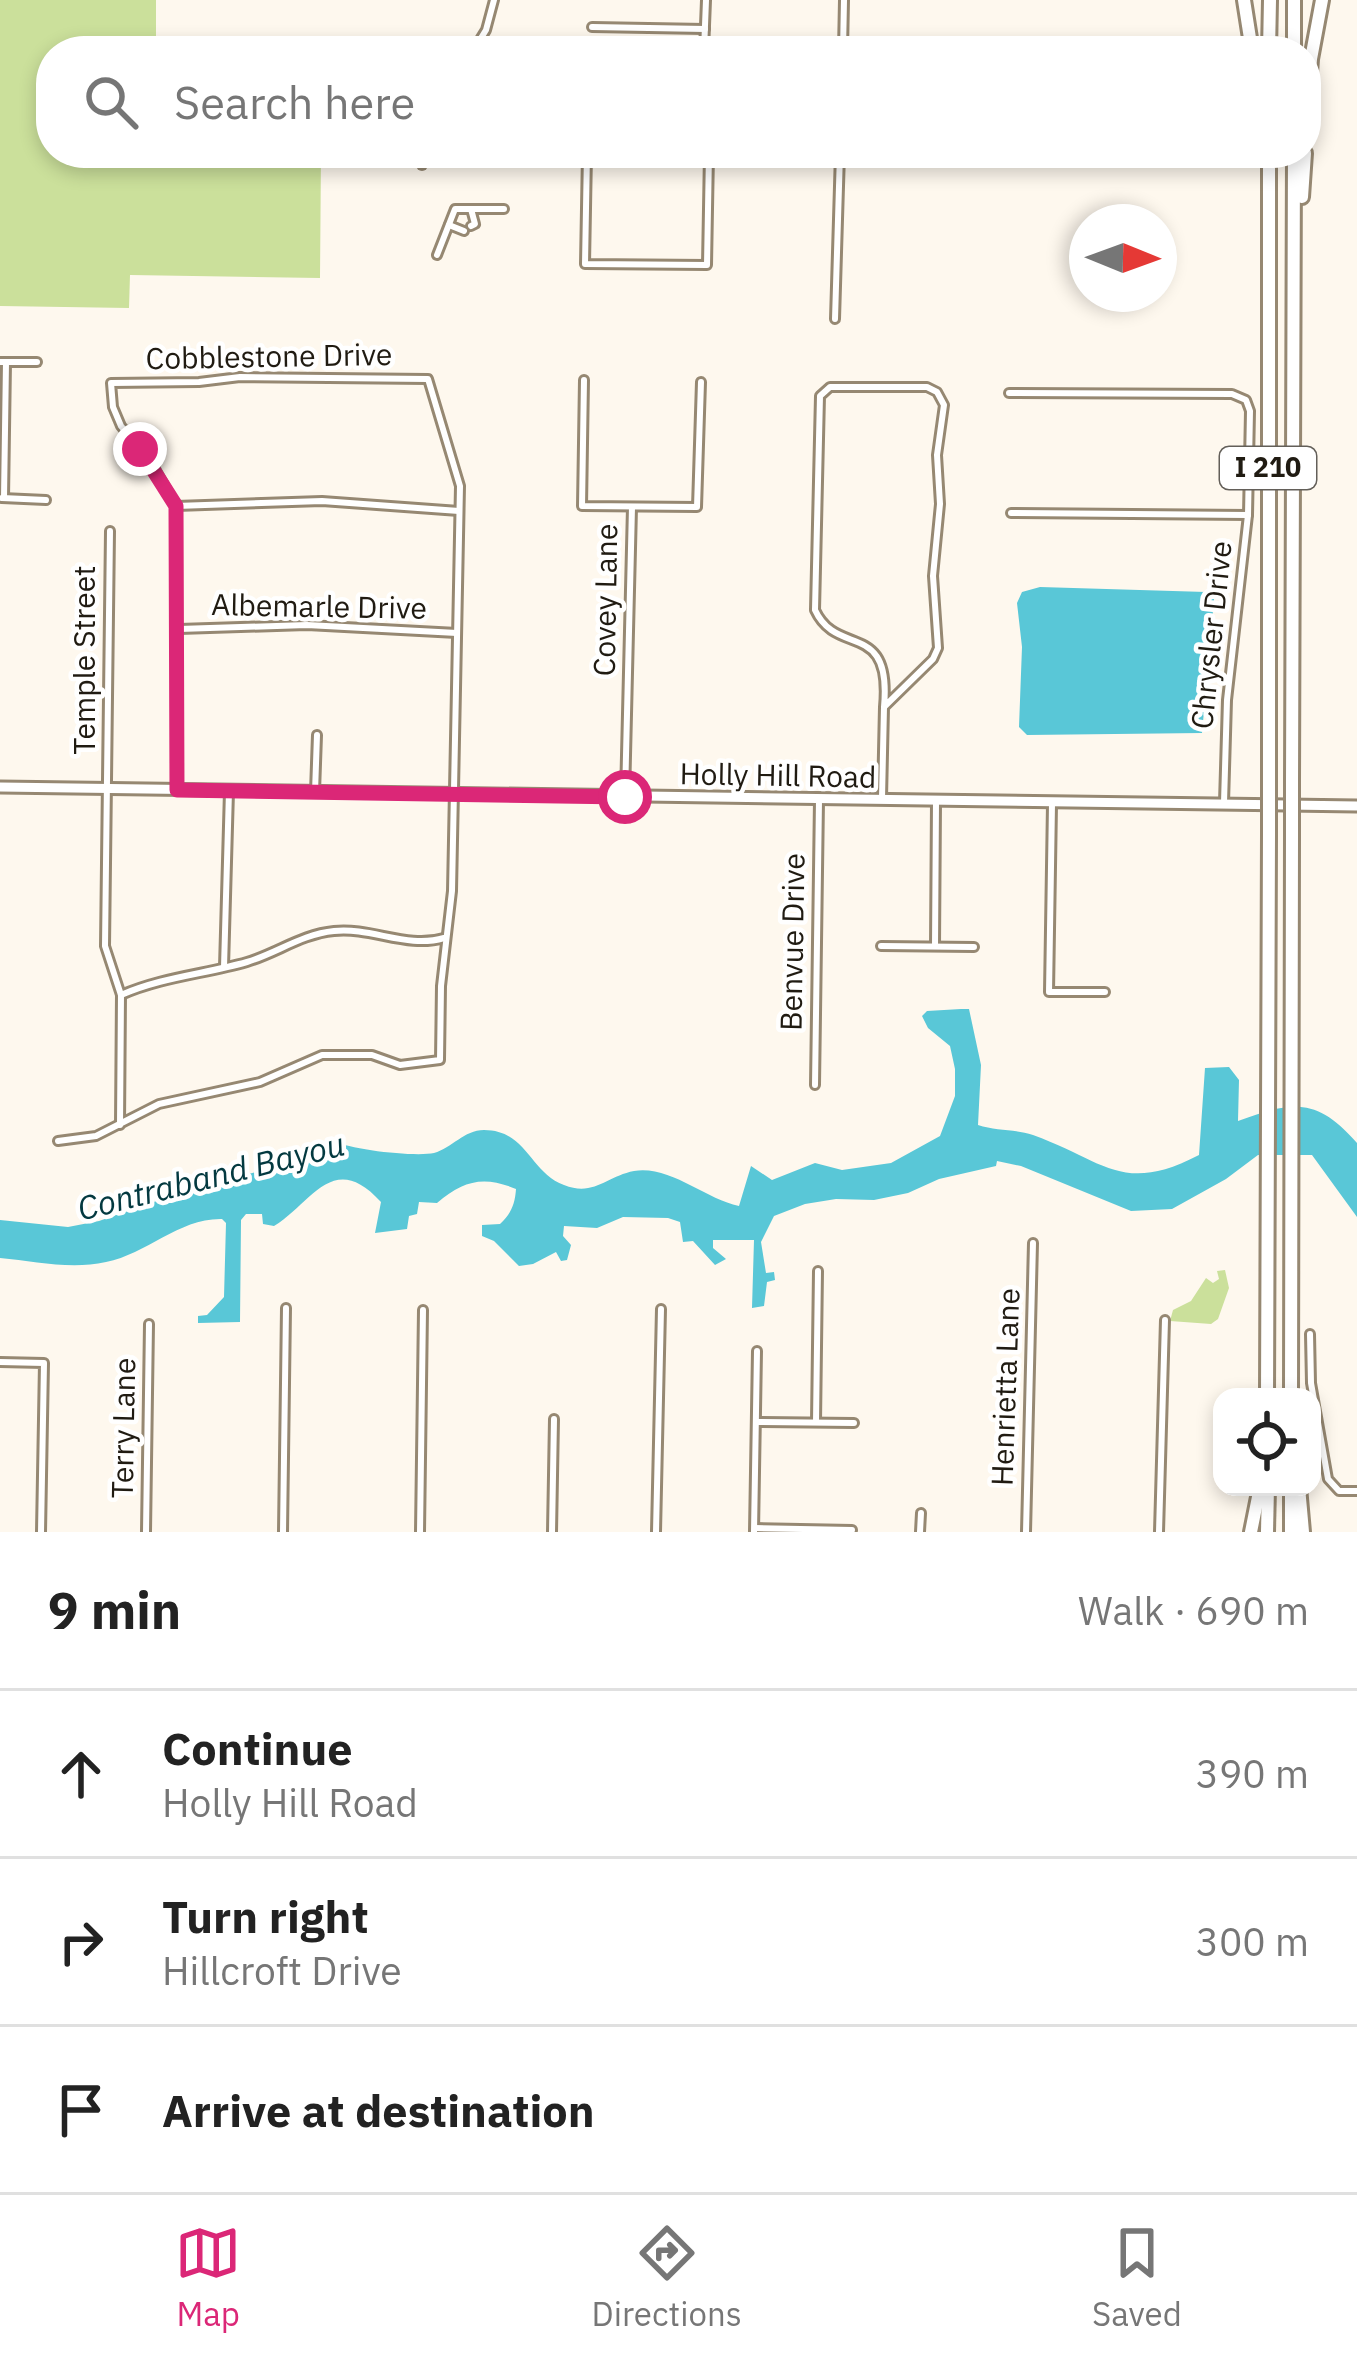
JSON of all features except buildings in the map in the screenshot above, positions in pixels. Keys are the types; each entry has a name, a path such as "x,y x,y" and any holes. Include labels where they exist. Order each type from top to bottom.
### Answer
{"highway":[{"path":"1244,0 1250,36"},
{"path":"1269,36 1270,0"},
{"path":"1294,0 1294,36"},
{"path":"1315,36 1322,0"},
{"name":"I 210","path":"1266,168 1267,1388"},
{"name":"I 210","path":"1291,1388 1294,168"},
{"path":"1295,318 1304,168"},
{"path":"1251,1532 1261,1496"},
{"path":"1265,1496 1267,1532"},
{"path":"1291,1532 1294,1496"},
{"path":"1297,1496 1303,1532"}],"street":[{"path":"482,36 494,0"},
{"path":"705,36 706,0"},
{"path":"843,36 844,0"},
{"path":"592,27 705,29"},
{"path":"587,168 585,264 707,265 709,168"},
{"path":"836,319 840,168"},
{"path":"437,255 455,209 504,209"},
{"path":"449,225 468,229 475,224 471,209"},
{"path":"37,362 3,362 2,498 46,500"},
{"name":"Cobblestone Drive","path":"176,506 151,462 121,426 113,407 112,383 240,377 428,380 456,464 459,511"},
{"name":"Covey Lane","path":"584,380 582,506 632,507 625,797"},
{"path":"632,507 698,507 701,382"},
{"path":"882,801 884,707 885,682 877,654 823,624 814,598 820,396 830,387 932,389 942,400 933,576 938,648 933,659 884,707"},
{"name":"Chrysler Drive","path":"1009,393 1232,394 1244,398 1250,411 1249,515 1227,700 1224,807"},
{"path":"58,1141 95,1136 159,1104 260,1082 322,1054 372,1055 400,1065 440,1060 444,938 452,891 459,511 322,501 176,506 177,790"},
{"path":"1011,513 1249,515"},
{"name":"Temple Street","path":"110,531 105,946 121,995 120,1125"},
{"name":"Albemarle Drive","path":"179,629 307,625 457,633"},
{"path":"315,792 317,735"},
{"name":"Holly Hill Road","path":"0,787 1357,809"},
{"path":"224,967 229,791"},
{"name":"Benvue Drive","path":"814,1085 819,800"},
{"path":"934,946 936,802"},
{"path":"1052,804 1048,992 1106,992"},
{"path":"121,995 331,931 365,931 416,942 444,938"},
{"path":"881,946 974,947"},
{"name":"Henrietta Lane","path":"1026,1532 1034,1243"},
{"path":"815,1422 818,1270"},
{"path":"283,1532 286,1308"},
{"path":"656,1532 661,1309"},
{"path":"420,1532 423,1310"},
{"path":"1159,1532 1165,1320"},
{"name":"Terry Lane","path":"146,1532 149,1324"},
{"path":"1310,1334 1312,1383 1328,1479 1340,1491 1357,1491"},
{"path":"757,1351 754,1530 852,1530"},
{"path":"0,1362 44,1363 41,1532"},
{"path":"552,1532 554,1419"},
{"path":"756,1422 854,1423"},
{"path":"920,1532 921,1513"}],"green space":[{"path":"0,0 156,0 156,36 36,36 36,168 321,168 320,278 130,275 129,308 0,306"},
{"path":"1225,1270 1229,1288 1218,1319 1211,1324 1170,1321 1173,1310 1191,1301 1206,1278 1213,1283 1219,1279 1217,1271"}],"water":[{"path":"1040,587 1206,592 1214,599 1202,733 1027,735 1019,727 1022,647 1017,603 1022,592"},
{"path":"969,1009 981,1065 978,1125 1033,1135 1114,1170 1132,1173 1173,1167 1199,1155 1205,1068 1229,1067 1239,1080 1238,1121 1303,1107 1329,1117 1357,1143 1357,1217 1312,1155 1258,1155 1172,1209 1131,1211 1021,1166 997,1161 996,1166 939,1179 908,1193 805,1204 774,1216 761,1242 766,1273 774,1272 775,1280 767,1282 764,1306 752,1308 754,1240 713,1240 713,1248 726,1259 715,1265 693,1241 683,1242 680,1222 623,1217 597,1228 564,1226 563,1236 571,1245 567,1260 561,1261 556,1252 519,1266 494,1241 482,1236 482,1225 500,1224 507,1216 516,1189 483,1181 465,1185 437,1203 419,1202 407,1229 375,1233 381,1202 349,1180 324,1186 274,1226 263,1224 262,1214 246,1214 241,1220 240,1322 198,1323 198,1316 207,1315 224,1297 226,1223 222,1219 192,1224 106,1262 66,1265 0,1258 0,1220 68,1227 282,1165 334,1141 368,1150 425,1154 484,1130 510,1137 564,1185 584,1189 647,1170 739,1206 751,1166 772,1180 815,1163 842,1170 891,1163 940,1136 955,1096 955,1069 950,1046 928,1028 922,1016 927,1011"}],"route":[{"path":"140,449 176,506 177,790 625,797"}],"water label":[{"name":"Contraband Bayou","path":"211,1176"}]}
